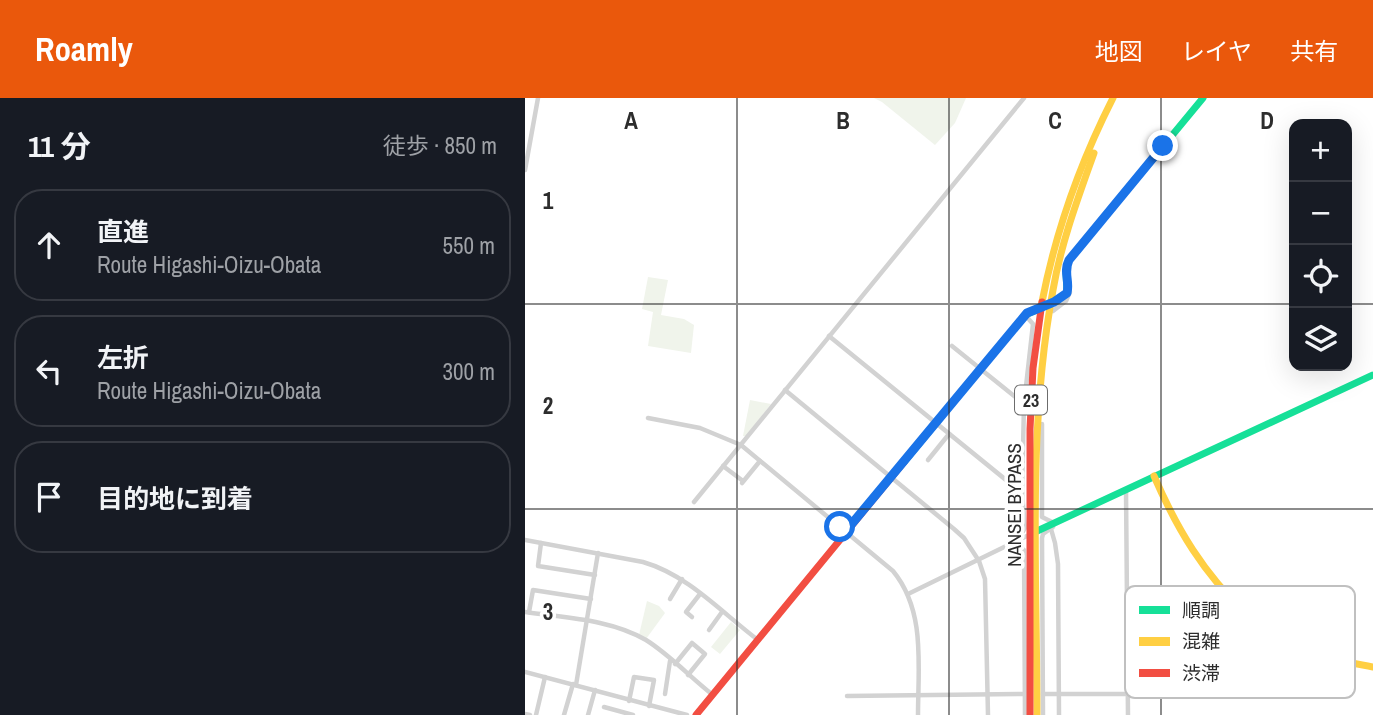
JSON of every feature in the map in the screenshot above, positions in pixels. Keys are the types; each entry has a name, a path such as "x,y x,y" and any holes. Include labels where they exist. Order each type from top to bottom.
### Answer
{"main road":[{"name":"NANSEI BYPASS","path":"1028,715 1033,533 1045,306 1053,255 1069,202 1089,148 1114,98"},
{"name":"NANSEI BYPASS","path":"1045,306 1078,193 1120,98"},
{"path":"696,715 1025,315 1064,296 1068,288 1065,271 1069,260 1203,98"},
{"path":"1033,533 1373,376"},
{"path":"1154,476 1195,559 1216,586"},
{"name":"NANSEI BYPASS","path":"1033,533 1037,715"},
{"path":"1355,663 1373,667"}],"street":[{"path":"525,170 538,98"},
{"path":"694,502 1024,98"},
{"path":"1059,715 1058,564 1052,526 1042,516 1043,405 1053,310 1068,298 1068,288"},
{"path":"1016,542 1017,537 1024,532 1024,404 1033,324 1025,315"},
{"path":"829,336 1023,493"},
{"path":"952,346 1024,404"},
{"path":"785,390 964,538 979,561 986,587 988,715"},
{"path":"648,418 699,428 741,445 893,571 904,584 908,594 917,633 918,715"},
{"path":"928,460 949,434"},
{"path":"723,466 743,482 760,461"},
{"path":"1125,489 1126,586"},
{"path":"1043,715 1042,538 1052,526"},
{"path":"908,594 1033,533"},
{"path":"525,541 652,564 682,579 758,640"},
{"path":"1016,542 1024,550 1025,694 1028,715"},
{"path":"541,543 538,566 595,575"},
{"path":"564,715 574,685 598,553"},
{"path":"670,599 682,579"},
{"path":"591,599 533,590 527,612 587,621 627,632 646,641 713,695"},
{"path":"692,617 686,612 700,594"},
{"path":"709,629 722,612"},
{"path":"665,694 672,662 692,642 705,653 688,675"},
{"path":"525,672 687,715"},
{"path":"536,715 545,677"},
{"path":"629,701 634,677 655,680 649,706"},
{"path":"588,715 595,690"},
{"path":"847,696 1025,694"},
{"path":"1043,694 1125,695"},
{"path":"604,707 611,712 633,715"}],"shaded area":[{"path":"874,98 966,98 955,123 935,145"},
{"path":"648,277 668,280 661,315 684,319 694,325 691,353 648,346 653,312 642,309"},
{"path":"750,400 771,404 746,436 743,436"},
{"path":"647,601 659,606 665,613 646,639 639,635"},
{"path":"731,622 740,630 720,654 711,647"}],"traffic: fast":[{"path":"904,462 1025,315 1057,301 1067,293 1066,271 1069,260 1203,98"},
{"path":"1035,532 1373,375"}],"traffic: slow":[{"path":"1042,302 1070,197 1113,98"},
{"path":"1037,715 1035,502 1045,343 1061,255 1094,153"},
{"path":"1154,476 1182,533 1220,586"},
{"path":"1355,664 1373,667"}],"traffic: jam":[{"path":"1030,715 1030,429 1033,368 1042,302"},
{"path":"696,715 904,462"}],"route":[{"path":"840,527 845,532 1027,313 1054,302 1067,293 1065,267 1069,260 1163,146"}]}
